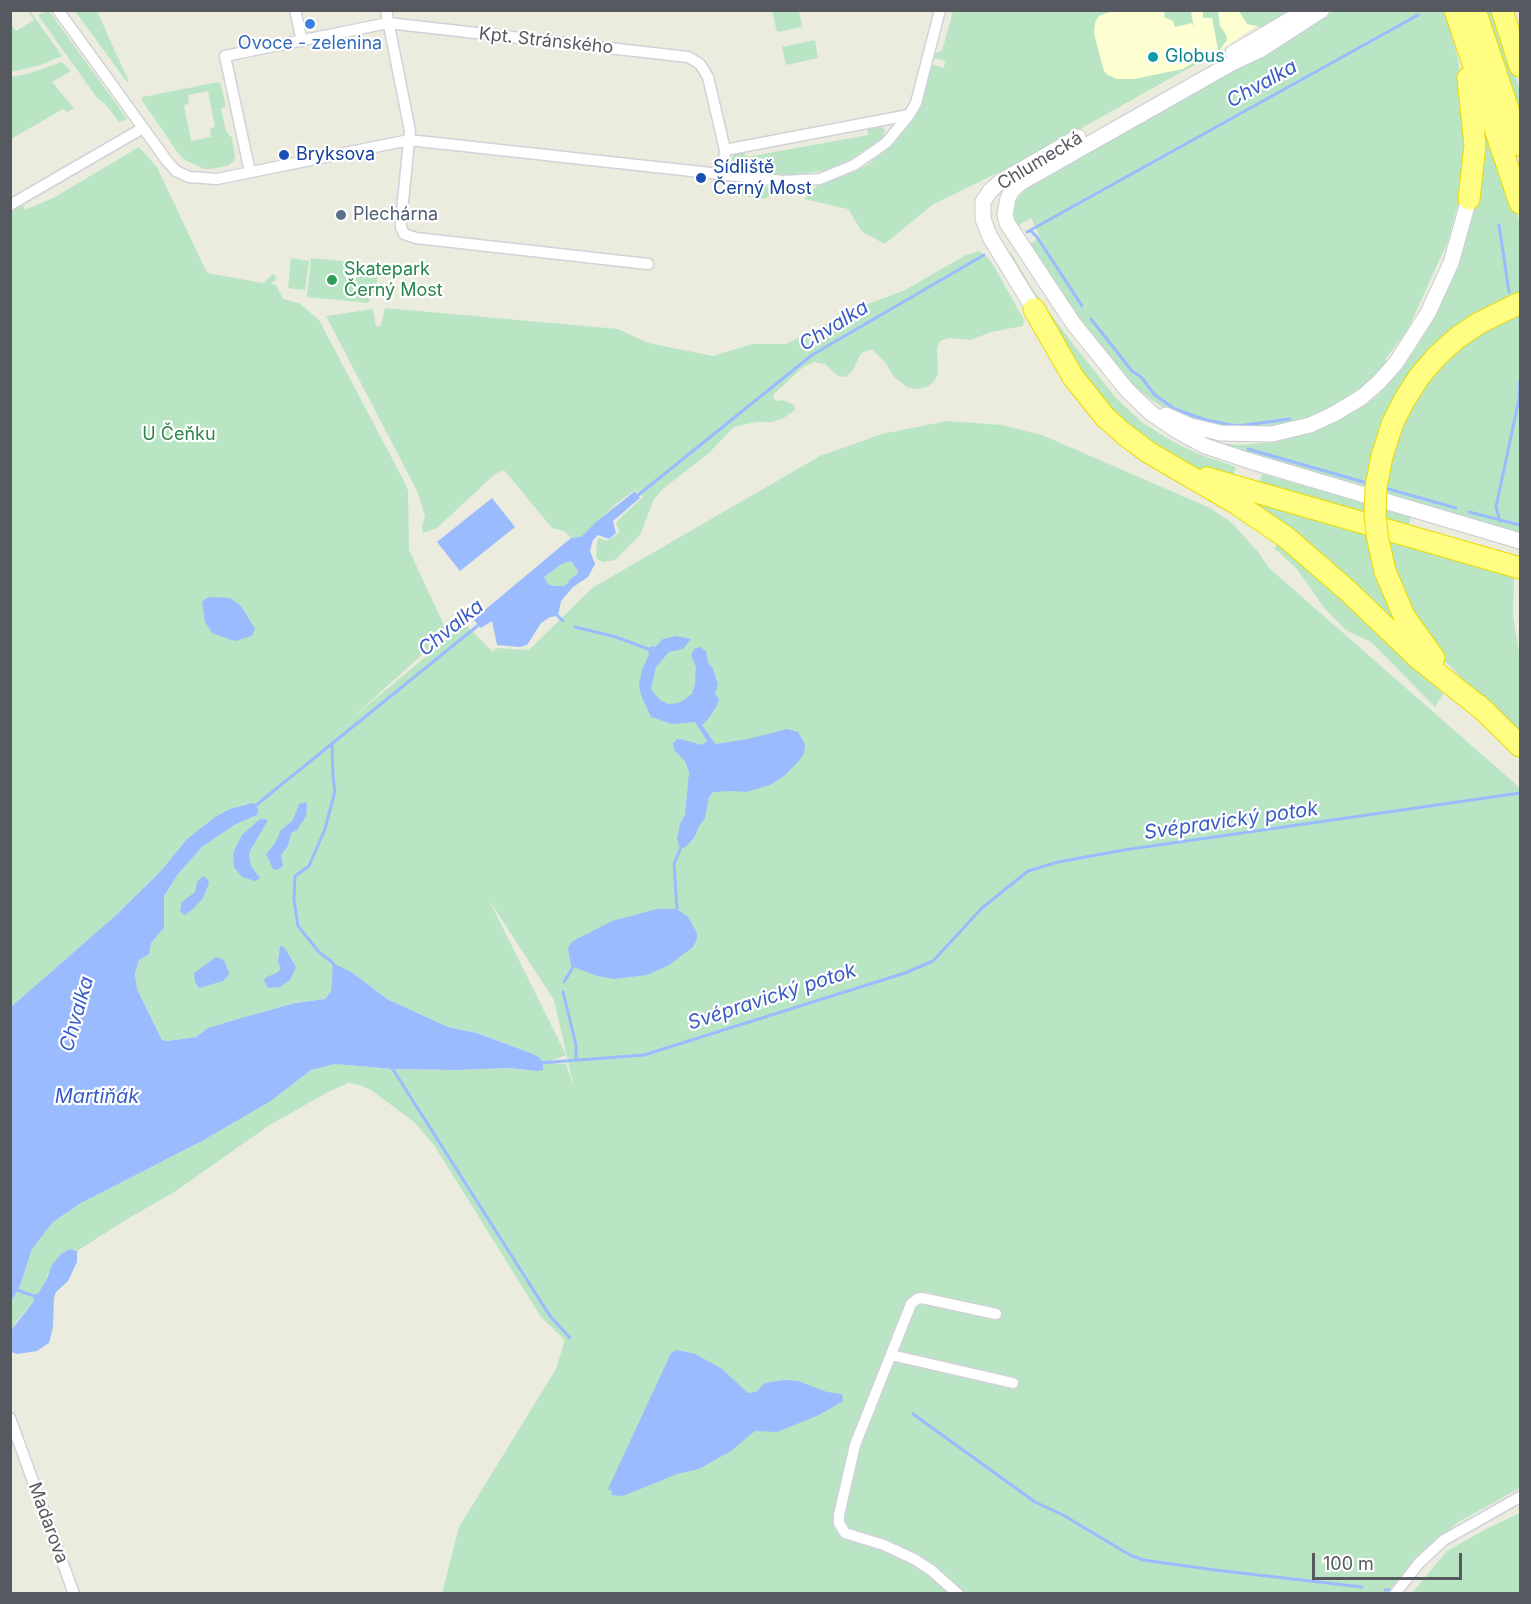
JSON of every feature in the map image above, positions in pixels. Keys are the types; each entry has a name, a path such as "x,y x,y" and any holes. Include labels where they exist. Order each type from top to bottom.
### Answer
{"highway":[{"path":"1455,10 1521,203"},
{"path":"1474,10 1521,145"},
{"path":"1503,14 1521,50"},
{"path":"1503,14 1521,66"},
{"path":"1463,35 1475,145 1468,199"},
{"path":"1521,303 1490,316 1467,330 1428,366 1398,411 1382,456 1376,488 1378,540 1384,571 1397,603 1418,639 1448,675 1521,746"},
{"name":"Chlumecká","path":"1034,309 1073,377 1089,399 1124,434 1148,452"},
{"path":"1148,452 1237,504 1287,538 1341,585 1418,658 1487,713"},
{"path":"1148,452 1181,468 1218,481 1521,568"}],"main road":[{"name":"Chlumecká","path":"1034,309 987,231 982,208 990,191 1025,167 1241,49 1305,10"},
{"name":"Chlumecká","path":"1113,372 1051,292 1007,223 1005,208 1010,194 1032,175 1232,63 1260,50 1322,10"},
{"path":"1113,372 1141,399 1163,414 1210,432 1252,435 1284,433 1334,414 1362,397 1379,382 1415,337 1448,270 1461,231 1468,199"},
{"path":"1113,372 1140,404 1162,422 1205,446 1357,494 1521,541"}],"street":[{"path":"58,10 167,161 176,171 189,177 217,179 409,140 783,181 820,178 854,165 886,143 916,103 940,10"},
{"path":"295,10 302,41"},
{"path":"386,10 408,119 409,140 400,221 408,237 648,264"},
{"name":"Kpt. Stránského","path":"250,172 225,56 388,23 688,57 700,64 708,77 725,150 723,173"},
{"path":"725,150 909,115"},
{"path":"10,205 143,128"},
{"path":"958,1593 914,1559 878,1542 845,1533 839,1523 855,1446 911,1305 917,1299 922,1298 996,1314"},
{"path":"891,1355 1012,1383"},
{"name":"Madarova","path":"10,1418 74,1593"},
{"path":"1395,1593 1419,1563 1444,1540 1521,1497"}],"shaded area":[{"path":"1085,11 1278,11 1218,52 1122,106 1099,77"}],"green space":[{"path":"28,11 62,56 41,65 11,72 11,25 16,31 34,20"},
{"path":"47,11 127,119 119,122 107,106 97,98 38,15"},
{"path":"75,11 97,11 129,82 127,82"},
{"path":"772,11 799,11 802,27 777,32"},
{"path":"953,11 1113,11 1099,16 1095,22 1094,34 1104,71 1117,79 1134,79 1183,69 1218,50 1212,18 1203,18 1203,11 1218,11 1220,26 1227,40 1218,52 1028,158 932,205 885,244 862,232 848,209 804,199 819,184 852,173 867,165 883,152 912,121 922,103 930,64 944,68 945,61 932,57 942,51"},
{"path":"1165,11 1191,11 1194,28 1192,23 1175,27 1173,21 1164,17"},
{"path":"1239,11 1291,11 1261,27 1247,24"},
{"path":"1333,11 1445,11 1458,59 1464,106 1465,149 1459,200 1448,241 1408,329 1385,360 1388,362 1368,382 1347,398 1302,420 1265,429 1228,430 1172,413 1131,383 1075,315 1028,245 1040,238 1031,218 1017,226 1013,213 1016,200 1033,182 1049,172"},
{"path":"1484,11 1494,11 1520,90 1520,116"},
{"path":"815,40 818,58 786,65 782,47"},
{"path":"62,62 71,71 52,82 74,108 67,112 63,109 11,139 11,77"},
{"path":"218,82 221,84 226,107 221,108 226,131 232,138 234,161 229,165 204,169 185,160 141,99","holes":["208,91 215,127 210,128 211,137 191,141 184,105 189,104 188,95"]},
{"path":"881,126 885,130 882,138 841,166 823,171 788,175 745,171 734,168 731,162 736,152 744,153 747,157 868,135 867,127"},
{"path":"1486,126 1520,223 1520,294 1470,318 1443,338 1422,359 1389,408 1372,453 1389,457 1404,414 1422,384 1442,360 1479,330 1520,309 1520,533 1215,445 1216,443 1240,445 1276,442 1310,433 1360,408 1377,396 1391,381 1431,324 1459,264 1474,211 1481,169 1483,127"},
{"name":"U Čeňku","path":"139,147 157,167 207,273 263,283 273,274 277,278 271,284 276,285 283,299 299,303 319,320 405,483 408,491 409,550 447,632 351,719 465,624 493,652 496,648 529,650 592,588 820,456 882,434 947,421 1002,425 1042,435 1210,508 1232,523 1269,568 1520,788 1520,1488 1457,1523 1421,1553 1387,1593 442,1593 459,1527 556,1369 565,1340 541,1317 434,1145 414,1122 371,1090 348,1083 268,1126 176,1191 77,1251 74,1249 48,1273 38,1295 35,1294 34,1301 16,1322 11,1333 11,1302 20,1286 32,1249 53,1222 81,1203 202,1141 271,1101 311,1070 335,1064 393,1069 510,1068 537,1071 531,1053 478,1033 448,1027 387,999 353,973 333,964 331,991 325,999 295,1003 241,1018 208,1028 196,1037 162,1040 137,989 135,974 139,960 149,954 151,943 164,928 164,896 178,874 202,847 236,824 256,815 245,804 215,817 187,839 160,872 115,916 11,1007 11,210 23,205 25,210 53,198","holes":["489,900 554,1000 574,1087 566,1064 545,1063 566,1055"]},
{"path":"740,181 765,184 771,191 769,197 765,199 737,195 734,187"},
{"path":"979,251 995,268 1024,320 1023,326 991,332 971,340 949,338 940,341 937,348 938,373 934,382 927,387 917,389 907,387 894,377 885,362 872,349 861,353 853,370 846,377 838,376 825,364 814,362 802,368 774,394 773,398 794,405 795,410 782,419 772,422 756,422 734,427 709,453 664,488 654,499 640,535 615,560 603,562 596,558 597,542 599,538 607,541 620,532 616,524 618,520 643,497 635,490 616,504 581,537 571,538 564,531 552,528 504,470 495,474 437,528 423,533 425,516 417,491 326,316 373,309 376,326 381,326 385,308 618,329 648,343 713,356 752,344 786,344 865,305 905,290 964,256"},
{"path":"1011,253 1034,291 1116,398 1143,423 1170,440 1196,453 1236,467 1232,480 1167,454 1126,425 1092,390 1008,254"},
{"path":"291,258 309,261 305,290 288,288"},
{"name":"Skatepark Černý Most","path":"311,258 376,265 378,270 376,288 368,303 307,297"},
{"path":"1262,474 1411,516 1407,531 1258,488"},
{"path":"1259,503 1514,575 1513,615 1520,659 1520,737 1443,659 1425,637 1387,553 1370,557 1394,621 1328,558 1258,505"},
{"path":"1278,543 1321,575 1443,694 1435,707 1371,642 1346,630 1325,609 1297,569 1274,548"},
{"path":"571,561 578,571 569,583 564,586 548,584 544,577 562,564"},
{"path":"1520,1513 1520,1593 1419,1594 1413,1592 1447,1551"}],"water":[{"path":"635,491 640,498 613,521 616,533 609,539 598,535 593,540 590,551 595,564 588,577 573,587 561,601 558,616 550,617 541,623 527,645 520,647 497,645 492,621 481,628 474,620 571,538 581,537","holes":["571,561 578,571 564,586 548,584 544,577 562,564"]},
{"path":"492,498 515,527 460,571 437,542"},
{"path":"210,597 230,598 241,606 255,629 252,636 235,641 212,633 205,622 202,602"},
{"path":"676,636 691,639 683,649 669,652 656,667 651,689 660,700 668,704 679,703 692,694 696,667 691,655 694,649 700,647 706,651 708,662 718,684 715,694 719,699 718,704 702,725 716,744 787,729 798,732 805,744 804,753 799,761 784,776 770,785 746,792 713,792 709,797 705,818 695,836 683,848 679,846 677,838 685,815 689,772 685,761 674,750 673,743 677,739 702,745 707,741 695,722 672,724 651,717 639,685 649,654 648,649 651,646 655,647 663,639"},
{"path":"306,802 306,816 297,830 291,833 288,846 281,855 283,866 277,870 273,869 266,854 275,843 281,830 293,820 299,804"},
{"name":"Martiňák","path":"252,803 256,805 257,815 236,824 202,847 178,874 164,896 164,928 151,943 149,954 139,960 135,974 137,989 162,1040 196,1037 208,1028 241,1018 295,1003 325,999 331,991 333,963 353,973 387,999 448,1027 477,1033 531,1053 540,1058 543,1070 393,1069 335,1064 311,1070 271,1101 202,1141 81,1203 53,1222 32,1249 20,1286 11,1302 11,1007 115,916 160,872 187,839 215,817 230,809"},
{"path":"260,819 268,820 250,851 251,866 260,878 255,881 242,877 234,867 233,853 242,835"},
{"path":"203,876 209,883 203,898 185,915 180,911 182,902 195,892 197,882"},
{"path":"657,909 677,909 688,917 697,933 693,947 669,965 647,975 614,979 597,976 571,966 568,948 573,941 612,921"},
{"path":"280,946 284,947 296,967 290,980 280,987 268,988 264,981 265,978 278,972 281,968 278,962"},
{"path":"216,957 224,960 228,976 223,981 199,988 195,982 194,973"},
{"path":"70,1249 77,1251 77,1262 68,1281 56,1292 49,1343 37,1351 17,1354 11,1352 12,1329 34,1301 35,1294 38,1294 46,1281 52,1265 61,1254"},
{"path":"677,1350 695,1354 722,1369 748,1393 756,1392 765,1383 784,1380 798,1381 827,1392 842,1394 843,1401 819,1415 777,1432 755,1431 731,1451 699,1469 677,1474 623,1496 611,1495 612,1491 608,1489 671,1353"}],"waterway":[{"name":"Chvalka","path":"1027,232 1418,15"},
{"path":"1499,225 1509,292"},
{"path":"1030,230 1037,237 1082,306"},
{"name":"Chvalka","path":"637,496 812,355 984,255"},
{"path":"1091,319 1132,371 1141,377 1155,395 1175,409 1206,420 1237,426 1290,419"},
{"path":"1500,521 1496,507 1519,399 1520,381"},
{"path":"1248,449 1367,483"},
{"path":"1385,488 1456,508"},
{"path":"1469,512 1520,525"},
{"path":"558,616 563,621"},
{"name":"Chvalka","path":"255,806 481,623"},
{"path":"575,627 616,637 648,649"},
{"path":"332,743 335,791 325,829 309,866 295,876 294,900 298,926 319,952 333,963 334,967"},
{"name":"Svépravický potok","path":"539,1063 644,1055 905,973 933,961 982,908 1028,871 1058,862 1124,850 1520,793"},
{"path":"677,909 674,864 681,847"},
{"path":"564,982 573,967"},
{"path":"563,992 576,1045 576,1060"},
{"path":"392,1068 550,1316 570,1338"},
{"path":"17,1290 34,1296"},
{"path":"913,1414 1035,1502 1063,1515 1130,1555 1143,1560 1215,1570 1362,1587"},
{"path":"1385,1590 1390,1590"}],"place":[{"name":"Ovoce - zelenina","path":"310,24"},
{"name":"Globus","path":"1153,57"},
{"name":"Bryksova","path":"284,155"},
{"name":"Sídliště Černý Most","path":"701,178"},
{"name":"Plechárna","path":"341,215"},
{"name":"Skatepark Černý Most","path":"332,280"}]}
